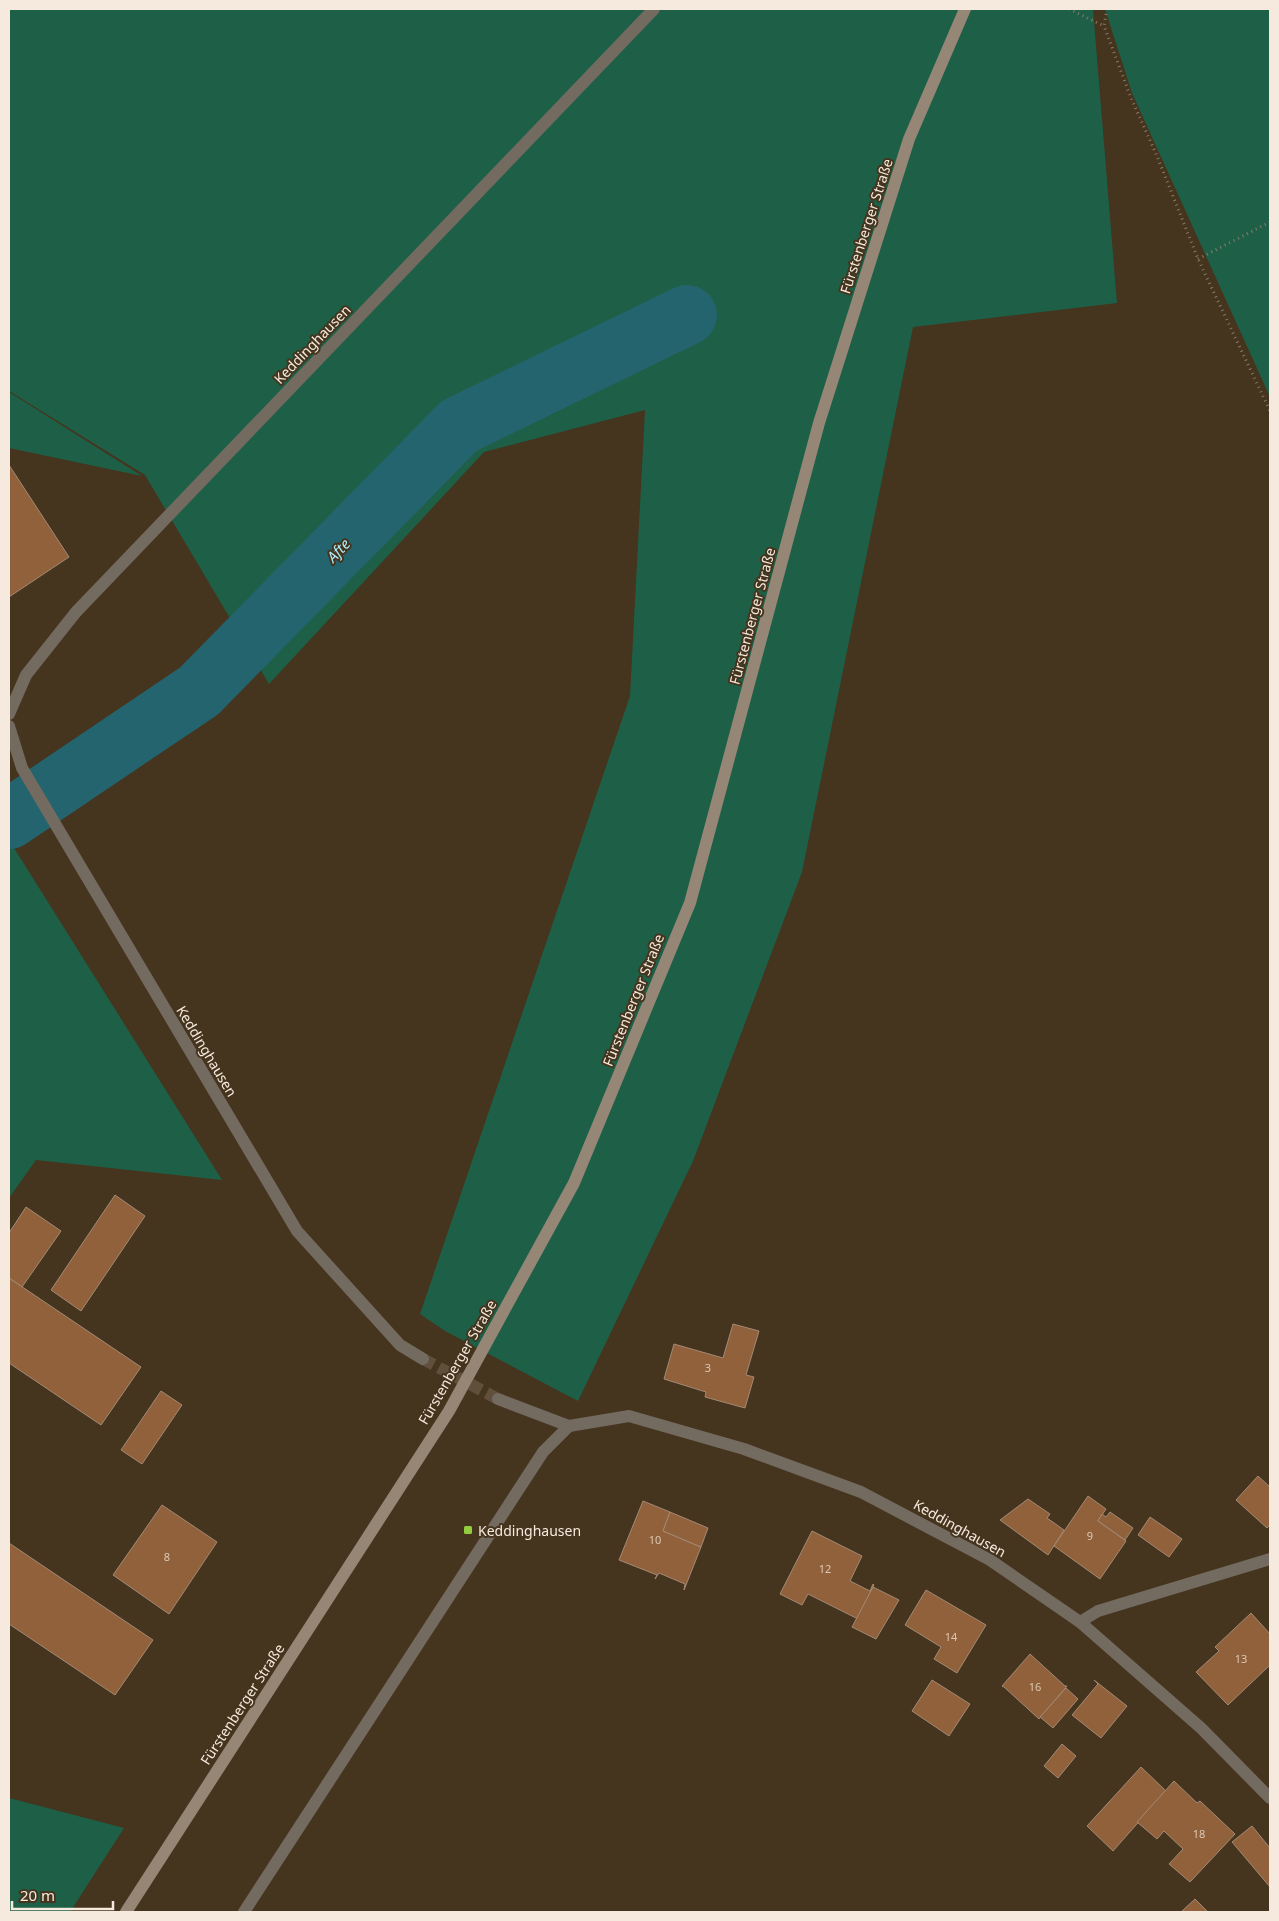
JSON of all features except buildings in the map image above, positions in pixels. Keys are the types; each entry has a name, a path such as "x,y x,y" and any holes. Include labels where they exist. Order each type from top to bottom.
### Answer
{"main road":[{"name":"Fürstenberger Straße","path":"126,1912 449,1411 574,1182 690,903 819,423 909,139 965,9"}],"street":[{"name":"Keddinghausen","path":"9,714 26,675 76,612 654,9"},
{"name":"Keddinghausen","path":"9,726 22,768 297,1231 400,1345 423,1358"},
{"path":"244,1912 543,1452 569,1426 498,1399"},
{"name":"Keddinghausen","path":"569,1426 629,1416 744,1449 861,1492 990,1560 1080,1622 1201,1728 1270,1798"},
{"path":"1080,1622 1098,1611 1270,1559"}],"path":[{"path":"1070,9 1104,26"},
{"path":"1106,9 1104,26 1131,98 1157,156 1198,259 1270,411"},
{"path":"1198,259 1270,222"}],"green space":[{"path":"9,9 1093,9 1117,303 913,327 802,872 693,1161 578,1401 445,1331 420,1314 630,696 645,410 484,452 269,684 145,475 9,391"},
{"path":"1105,9 1270,9 1270,397 1132,93"},
{"path":"9,392 142,476 9,448"},
{"path":"9,840 222,1180 36,1160 9,1198"},
{"path":"9,1798 124,1828 70,1912 9,1912"}],"waterway":[{"name":"Afte","path":"9,819 199,691 459,426 687,315"}],"tunnel":[{"path":"423,1359 498,1399"}],"place":[{"name":"Keddinghausen","path":"468,1530"}]}
